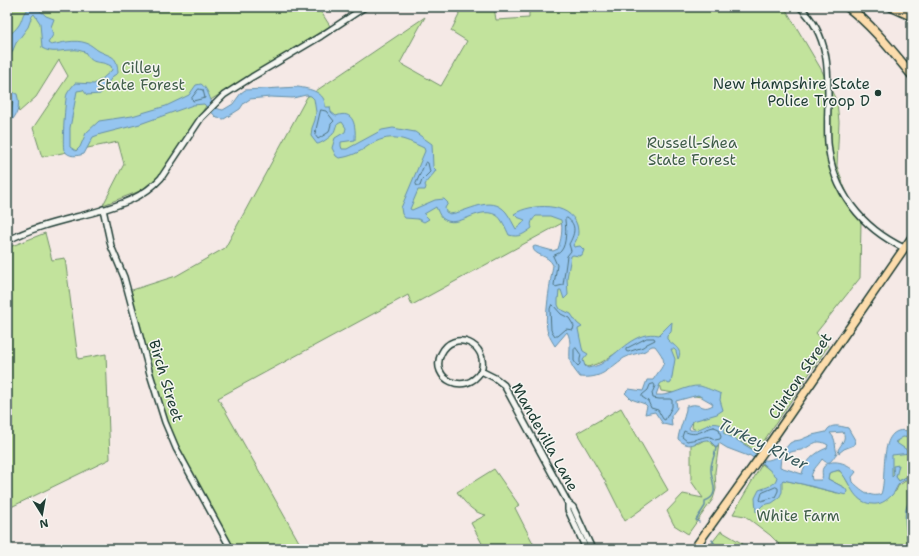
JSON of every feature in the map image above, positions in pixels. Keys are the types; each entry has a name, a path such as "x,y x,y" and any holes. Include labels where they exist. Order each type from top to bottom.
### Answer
{"highway":[{"path":"848,7 863,19 912,75"},
{"path":"892,7 912,16"}],"main road":[{"name":"Clinton Street","path":"694,549 753,467 912,237"}],"street":[{"path":"7,241 31,230 103,210 135,199 156,184 206,112 216,102 246,80 321,36 365,7"},
{"path":"800,7 813,23 821,38 828,65 828,144 838,182 852,206 866,223 888,240 904,248"},
{"name":"Birch Street","path":"103,210 111,246 124,277 150,374 165,422 176,448 231,549"},
{"path":"462,341 470,343 477,348 482,355 483,363 481,372 469,383 460,384 452,382 444,377 440,370 439,361 441,353 446,346 454,342 462,341"},
{"name":"Mandevilla Lane","path":"481,372 496,378 507,390 568,503 568,510 592,549"},
{"name":"Mandevilla Lane","path":"584,537 586,549"}],"green space":[{"name":"Cilley State Forest","path":"7,7 318,7 330,26 209,101 180,148 159,176 140,191 103,205 124,164 118,142 42,157 33,128 68,76 59,60 36,97 19,112 16,104 11,117 7,117"},
{"name":"Russell-Shea State Forest","path":"458,7 494,7 496,20 529,18 529,7 785,8 821,69 837,102 839,122 837,166 844,186 861,221 860,278 816,333 828,346 755,454 749,446 712,429 697,430 692,428 693,419 709,415 714,403 708,398 661,391 659,384 667,375 666,347 633,342 602,362 588,367 583,364 557,309 557,287 564,222 412,305 408,295 218,398 303,549 234,549 169,430 171,429 154,383 129,291 176,276 225,248 307,97 425,17 400,63 441,86 467,41 451,31 459,15"},
{"path":"45,233 52,260 65,258 78,359 106,354 110,459 7,509 7,248"},
{"path":"621,408 668,490 625,521 605,481 577,433"},
{"name":"White Farm","path":"903,435 912,438 912,549 784,549 770,535 745,516 733,514 762,464 783,480 837,493 845,488 828,479 828,476 832,472 839,471 852,488 873,502 896,491 898,486 907,480 906,477 899,481 896,477 897,470 891,483 890,455 896,445 898,437"},
{"path":"706,439 709,440 716,448 719,443 715,472 716,489 713,499 688,534 674,525 667,511 683,494 703,498 691,481 691,444 699,443"},
{"path":"494,469 519,505 515,508 536,549 485,549 471,523 486,515 473,510 466,504 457,492"},
{"name":"White Farm","path":"721,531 743,544 744,549 707,549"}],"water":[{"path":"34,7 46,16 54,19 51,27 53,35 48,43 51,45 73,41 90,44 99,51 111,56 117,63 118,73 113,76 100,94 87,95 83,90 77,91 70,128 70,147 76,151 80,147 86,133 99,121 132,116 166,106 189,95 196,85 201,84 205,87 214,106 223,110 233,104 245,90 298,87 312,90 323,98 325,107 330,107 331,112 336,116 342,114 347,115 353,120 355,140 341,142 342,149 347,149 382,130 393,128 415,132 432,144 433,167 436,170 426,183 425,190 418,190 410,209 412,210 435,200 444,199 448,203 445,208 446,212 450,214 486,204 493,204 506,212 516,229 525,220 514,214 521,210 530,208 549,207 567,212 573,217 577,225 578,233 573,245 574,247 580,246 584,250 582,255 571,256 567,278 568,295 564,299 561,290 559,290 558,305 560,309 571,314 577,323 582,327 578,329 583,351 588,354 583,360 585,366 588,368 601,364 635,339 650,334 659,335 672,322 671,332 667,336 667,339 680,352 678,359 676,351 671,349 675,359 671,383 669,384 664,381 660,384 656,395 668,394 694,386 700,386 721,394 720,400 723,410 717,414 693,421 689,428 690,430 699,429 711,424 720,424 725,427 723,433 753,450 752,451 762,459 770,460 779,456 781,457 780,467 802,474 805,466 811,458 818,452 827,448 828,445 817,442 805,449 783,456 780,455 790,443 812,435 826,432 833,426 848,428 855,440 854,445 839,453 838,450 844,439 843,432 830,433 834,440 837,453 829,462 822,459 812,474 812,480 821,480 822,470 826,464 830,462 840,462 849,466 856,472 852,477 853,482 862,490 873,495 881,494 888,442 893,434 901,430 912,432 912,438 903,437 895,442 910,453 892,455 892,477 894,475 893,466 899,465 896,477 899,481 906,477 908,478 897,486 893,494 887,499 883,502 875,504 860,500 852,491 839,470 829,473 828,479 845,488 847,491 846,495 783,480 782,492 779,498 772,503 763,505 756,512 755,498 759,490 773,484 777,477 763,464 749,455 748,456 727,448 719,443 717,448 709,440 691,445 683,443 678,439 686,406 695,405 708,407 713,405 712,403 698,395 676,401 677,408 671,416 672,426 663,424 655,412 645,414 647,406 631,399 625,393 629,389 643,391 647,380 653,380 662,367 662,357 655,346 624,358 599,375 580,377 571,364 569,335 567,332 555,346 548,333 546,320 553,265 551,261 535,252 533,247 535,246 553,251 558,249 562,228 561,220 550,216 536,216 531,225 532,228 524,234 516,236 509,235 500,219 496,215 489,213 482,213 455,222 442,218 436,207 424,214 429,219 424,222 418,219 405,218 402,214 401,208 425,151 424,148 403,139 390,138 376,142 355,154 339,158 336,156 332,148 335,138 345,132 346,128 342,122 339,123 332,135 323,142 317,144 311,136 316,112 314,99 311,96 306,95 293,98 270,97 250,99 244,103 240,109 224,119 217,118 204,104 193,105 140,124 93,137 84,154 76,156 66,153 63,147 65,104 67,94 75,83 94,84 112,70 111,66 107,64 91,60 85,52 75,50 53,51 42,48 40,23 34,14 28,27 16,43 7,64 7,37 18,27 25,12"},
{"path":"7,90 17,94 19,103 16,115 7,125 7,115 11,111 13,102 7,98"},
{"path":"912,498 912,549 909,549 905,515 908,503"}],"waterway":[{"path":"699,522 696,520 705,506 705,501 713,495 714,491 711,468 716,446"},
{"path":"712,540 718,549"}],"place":[{"name":"New Hampshire State Police Troop D","path":"878,93"}],"water label":[{"name":"Turkey River","path":"763,444"}]}
